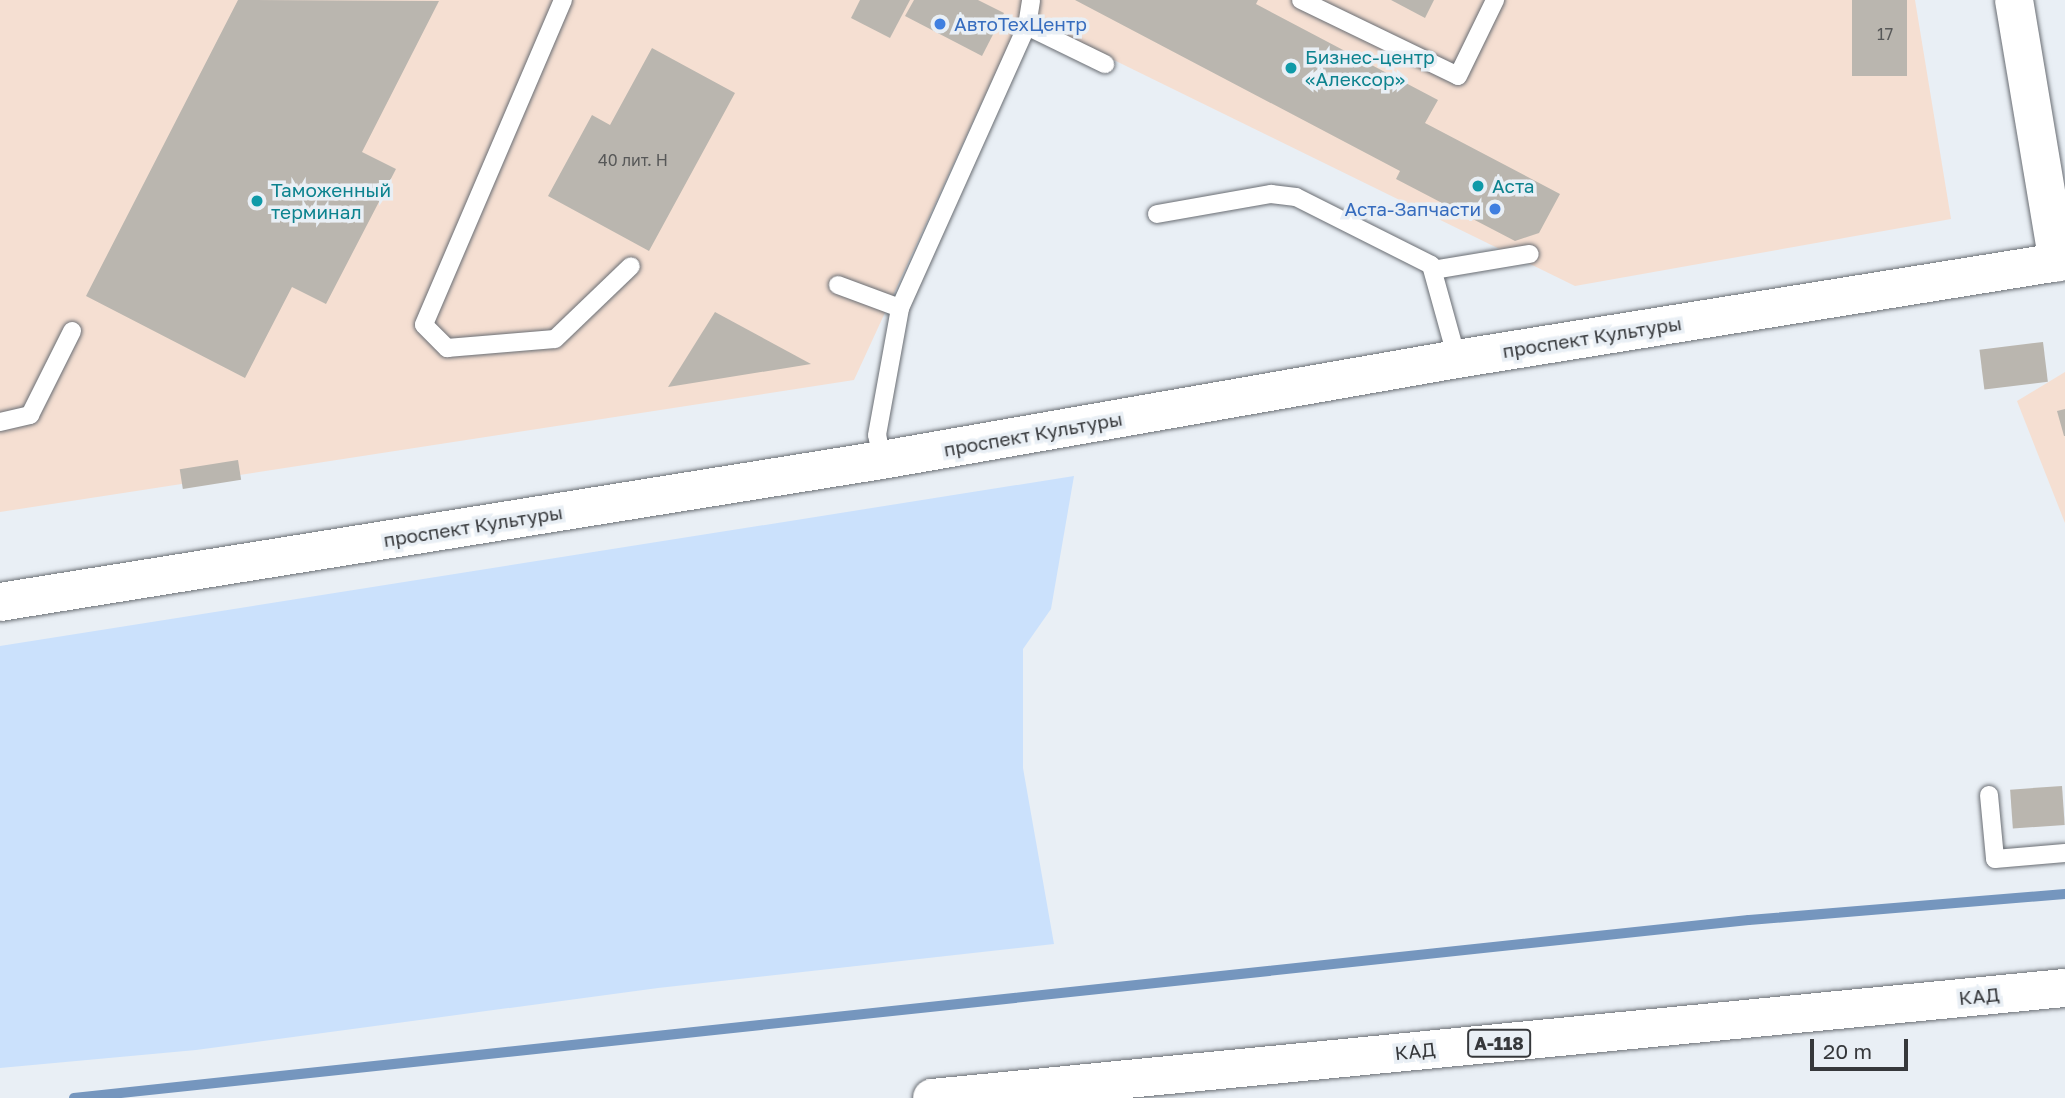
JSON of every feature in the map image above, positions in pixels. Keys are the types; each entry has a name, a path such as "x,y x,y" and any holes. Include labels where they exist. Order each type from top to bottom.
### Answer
{"main road":[{"path":"2014,0 2063,269"},
{"name":"проспект Культуры","path":"0,602 881,460 1457,359 2063,269"},
{"name":"КАД","path":"932,1098 2065,989"}],"lane":[{"path":"563,0 424,325 447,348 555,339 631,266"},
{"path":"881,460 877,435 900,308 1027,26 1031,0"},
{"path":"1301,0 1458,76 1495,0"},
{"path":"1027,26 1105,64"},
{"path":"1157,214 1285,194 1427,261 1433,270 1457,359"},
{"path":"1433,270 1530,254"},
{"path":"838,285 900,308"},
{"path":"0,422 30,415 72,331"},
{"path":"1989,795 1996,859 2065,853"}],"shaded area":[{"path":"0,0 1915,0 1951,219 1575,286 1022,15 854,380 0,512"},
{"path":"2065,372 2065,523 2017,401"},
{"path":"1074,476 1051,609 1023,649 1023,768 1054,944 658,988 196,1050 0,1068 0,646"}],"building":[{"name":"Таможенный терминал","path":"238,0 439,1 362,152 396,169 326,304 292,287 245,378 86,296"},
{"path":"860,0 910,0 890,38 851,18"},
{"path":"914,0 978,0 1004,13 982,56 905,16"},
{"name":"Бизнес-центр «Алексор»","path":"1075,0 1258,0 1256,4 1438,100 1425,123 1560,194 1539,233 1515,241 1396,179 1400,171"},
{"path":"1391,0 1434,0 1425,18"},
{"path":"1852,0 1907,0 1907,76 1852,76"},
{"path":"652,48 735,93 649,251 548,196 592,115 610,125"},
{"path":"715,312 811,364 668,387"},
{"path":"2043,342 2048,382 1984,390 1979,350"},
{"path":"2065,409 2065,436 2064,436 2057,411"},
{"path":"238,460 241,480 183,489 180,469"},
{"path":"2062,786 2065,825 2013,829 2010,790"}],"waterway":[{"path":"74,1098 1749,920 2065,894"}],"place":[{"name":"АвтоТехЦентр","path":"940,24"},
{"name":"Бизнес-центр «Алексор»","path":"1291,68"},
{"name":"Аста","path":"1478,186"},
{"name":"Таможенный терминал","path":"257,201"},
{"name":"Аста-Запчасти","path":"1495,209"}]}
